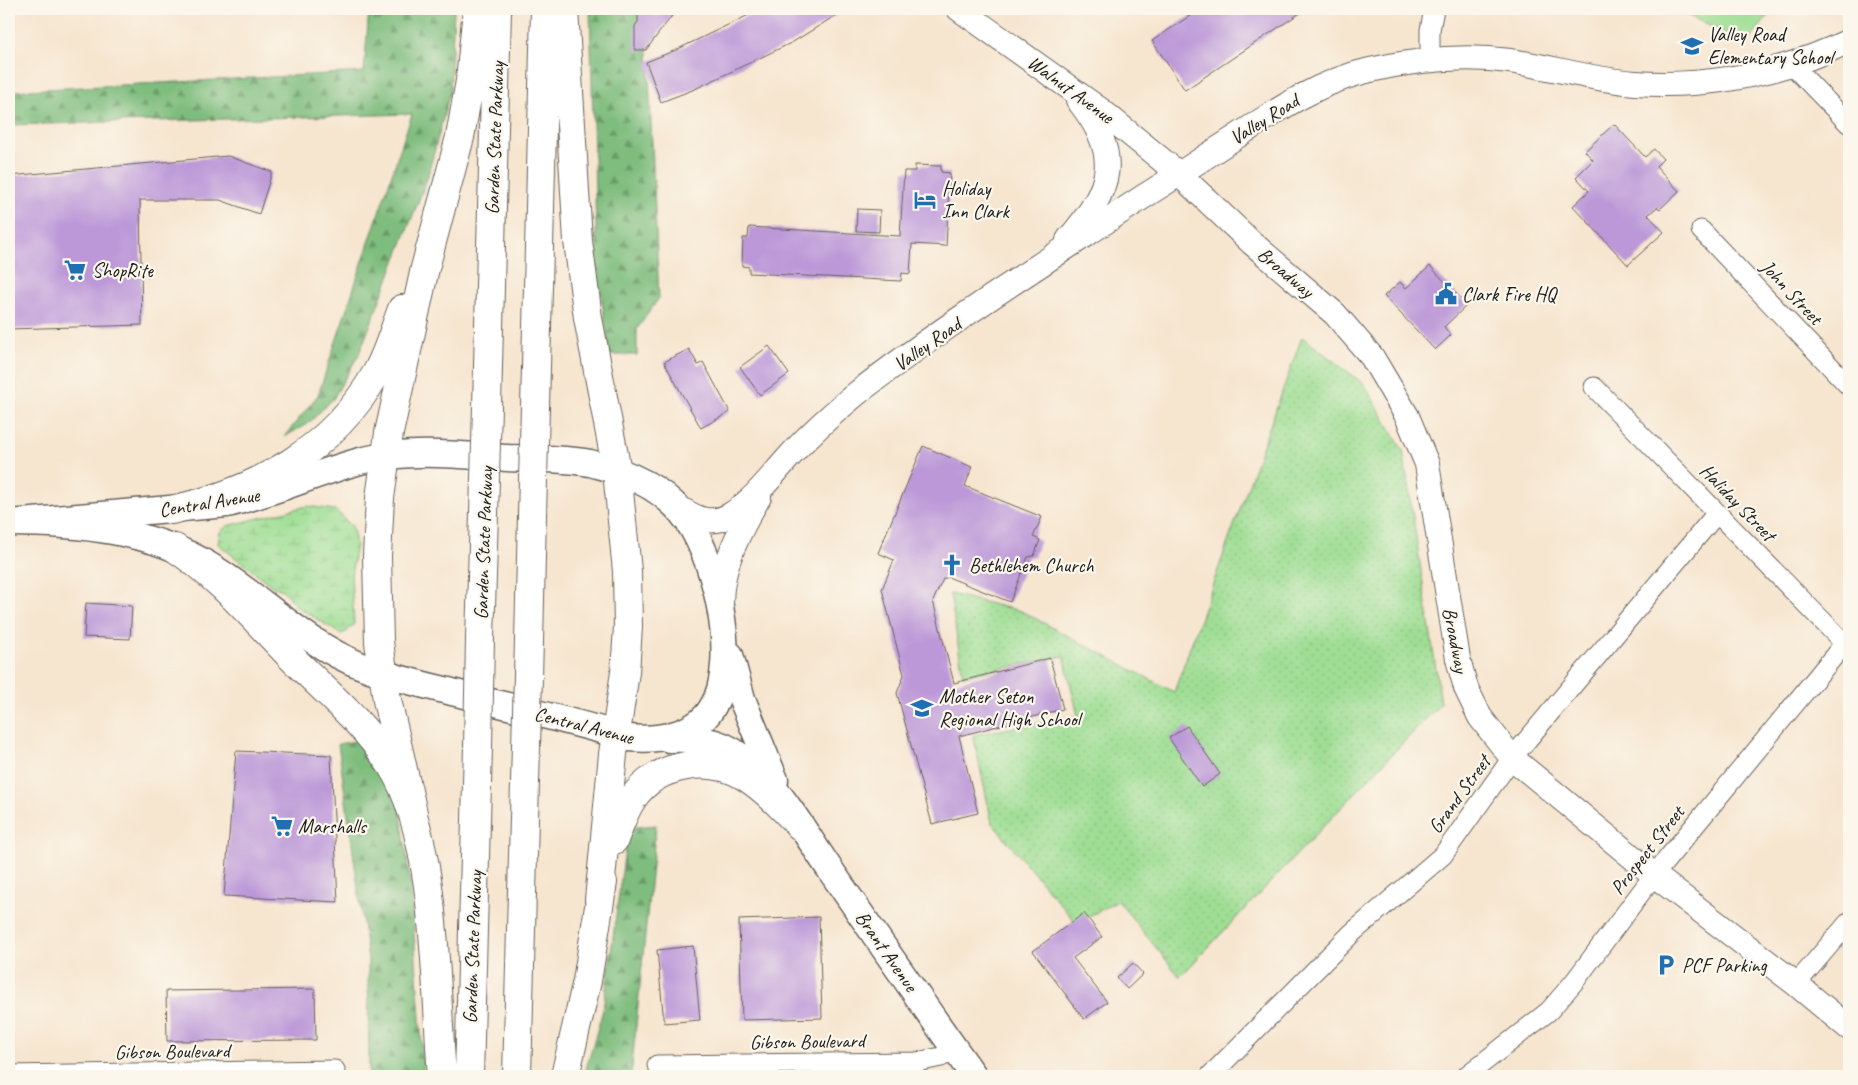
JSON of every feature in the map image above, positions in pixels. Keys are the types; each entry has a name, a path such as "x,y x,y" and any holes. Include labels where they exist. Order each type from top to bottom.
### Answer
{"highway":[{"path":"442,1076 432,930 424,866 387,700 379,642 377,556 385,457 425,268 460,137 470,81 477,9"},
{"name":"Garden State Parkway","path":"469,1076 497,9"},
{"path":"517,1076 545,9"},
{"path":"564,9 578,242 590,332 617,471 627,571 628,627 623,694 616,734 599,900 584,996 565,1076"},
{"path":"171,510 220,497 266,478 305,454 336,427 353,409 378,370 402,309 425,268"},
{"path":"175,548 213,578 369,736 396,773 413,813"},
{"path":"599,900 609,853 629,804 644,786 671,770 705,764 732,770 755,784 800,826"}],"main road":[{"name":"Central Avenue","path":"439,454 567,460 591,464 617,471 652,487 672,502 689,521 702,543 722,615 723,679 713,706 703,718 688,728 655,739 629,738 362,666 314,643 225,576 200,560 175,548 134,537 88,528 9,522 171,510 242,500 351,464 385,457 439,454"},
{"name":"Brant Avenue","path":"722,615 735,675 750,722 775,781 800,826"},
{"name":"Brant Avenue","path":"655,739 702,739 731,750 757,771 800,826 974,1076"}],"street":[{"name":"Walnut Avenue","path":"959,9 1102,111 1180,174"},
{"path":"1430,61 1430,30 1434,9"},
{"name":"Valley Road","path":"672,502 699,519 707,521 722,519 739,508 774,475 806,439 858,393 1045,262 1275,111 1311,91 1366,70 1467,58 1508,61 1632,83 1671,85 1715,82 1792,65 1849,41"},
{"path":"1792,65 1849,124"},
{"path":"1045,262 1072,234 1092,208 1108,174 1104,146 1091,119 1058,79"},
{"name":"Broadway","path":"1180,174 1252,243 1335,314 1372,357 1404,411 1427,464 1458,659 1466,688 1480,717 1512,758 1654,875 1796,984 1849,1028"},
{"name":"John Street","path":"1701,230 1849,386"},
{"name":"Haliday Street","path":"1594,387 1848,643"},
{"name":"Valley Road","path":"722,615 722,588 729,556 749,514 774,475"},
{"name":"Grand Street","path":"1210,1076 1352,933 1443,855 1512,758 1717,513"},
{"name":"Prospect Street","path":"1466,1076 1549,1011 1574,982 1654,875 1848,643"},
{"path":"1796,984 1849,922"},
{"name":"Gibson Boulevard","path":"657,1065 917,1062 940,1057 955,1049"},
{"name":"Gibson Boulevard","path":"9,1075 201,1075 335,1070"}],"green space":[{"path":"369,9 454,9 450,92 427,179 359,354 333,399 309,423 284,437 318,395 412,114 9,125 9,91 364,72"},
{"path":"590,9 646,9 659,298 637,329 637,355 610,355 597,267"},
{"path":"1675,9 1773,9 1747,44"},
{"path":"1302,337 1364,384 1403,451 1441,703 1180,977 1118,901 1076,923 992,823 973,735 1078,716 1064,656 963,676 950,594 1021,611 1174,692"},
{"path":"307,506 335,510 352,526 356,544 351,576 354,624 348,631 341,634 296,606 283,590 272,586 218,544 220,532 227,526"},
{"path":"361,740 399,799 411,888 424,1076 369,1076 368,960 338,744"},
{"path":"656,825 631,1076 584,1076 603,1010 628,828"}],"building":[{"path":"638,9 677,9 646,50 635,50 635,26 638,22"},
{"path":"761,9 846,9 793,42 695,89 661,102 646,62 676,50"},
{"path":"1200,9 1306,9 1185,90 1152,41"},
{"path":"1614,124 1645,157 1654,149 1663,159 1656,166 1679,191 1660,209 1657,207 1648,215 1664,232 1628,265 1573,206 1589,191 1576,177 1593,160 1585,151"},
{"name":"ShopRite","path":"228,156 272,172 259,214 220,200 140,200 142,325 9,329 9,176"},
{"name":"Holiday Inn Clark","path":"915,165 941,166 941,172 950,173 946,246 912,244 910,274 902,273 901,281 749,273 749,267 742,266 743,238 748,238 749,227 900,236 904,171 915,171"},
{"path":"857,209 880,210 879,232 856,231"},
{"path":"1430,266 1467,305 1444,327 1451,335 1435,350 1384,296 1400,282 1406,288"},
{"path":"769,346 789,374 760,395 740,367"},
{"path":"689,349 698,365 703,362 730,412 701,428 664,362"},
{"path":"923,446 972,467 965,486 1042,517 1033,537 1040,540 1034,556 1028,557 1010,602 948,577 943,579 933,601 954,683 1050,658 1063,709 959,736 978,813 932,824 897,693 904,675 882,589 894,560 878,553"},
{"path":"86,603 132,606 130,639 84,637"},
{"path":"1187,726 1220,774 1202,787 1169,738"},
{"name":"Marshalls","path":"236,751 331,755 338,902 224,896"},
{"path":"1084,913 1102,937 1073,958 1107,1002 1084,1019 1033,951"},
{"path":"819,917 822,1018 742,1020 739,920"},
{"path":"693,946 700,1020 664,1023 657,950"},
{"path":"1133,963 1143,974 1127,989 1117,978"},
{"path":"315,989 316,1040 167,1041 166,991"}],"place":[{"name":"Valley Road Elementary School","path":"1692,46"},
{"name":"Holiday Inn Clark","path":"925,200"},
{"name":"ShopRite","path":"75,270"},
{"name":"Clark Fire HQ","path":"1446,294"},
{"name":"Bethlehem Church","path":"952,565"},
{"name":"Mother Seton Regional High School","path":"922,708"},
{"name":"Marshalls","path":"282,826"},
{"name":"PCF Parking","path":"1666,965"}]}
